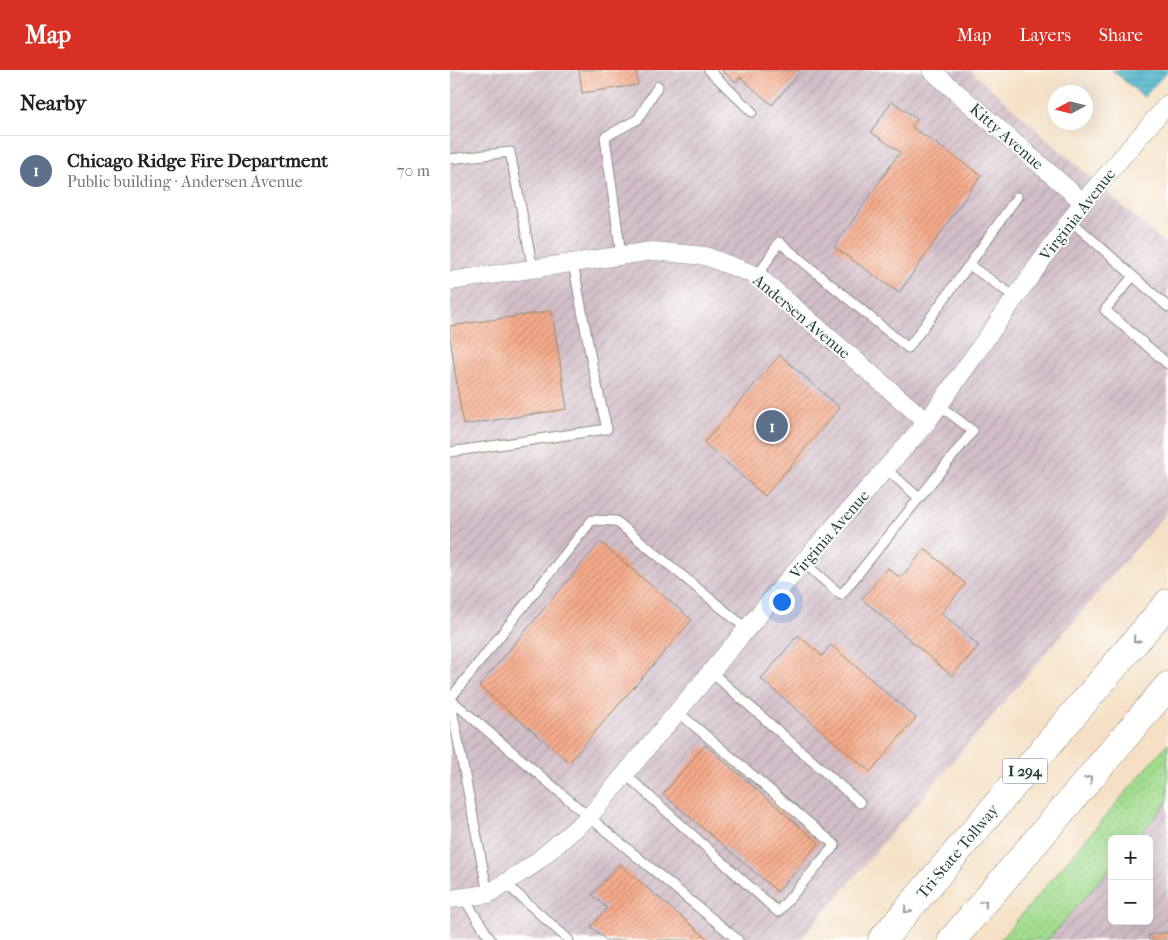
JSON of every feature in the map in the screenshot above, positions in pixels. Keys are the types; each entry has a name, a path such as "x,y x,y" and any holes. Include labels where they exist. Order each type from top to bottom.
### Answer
{"highway":[{"name":"Tri-State Tollway","path":"882,940 1168,603"},
{"path":"952,940 1168,686"}],"street":[{"name":"Kitty Avenue","path":"931,70 1083,202"},
{"name":"Virginia Avenue","path":"456,898 488,894 534,864 589,817 803,562 927,422 1083,202 1168,104"},
{"name":"Andersen Avenue","path":"450,281 652,251 705,256 758,276 927,422"}],"lane":[{"path":"710,70 752,112"},
{"path":"621,255 605,137 638,119 658,86"},
{"path":"450,159 510,152 533,269"},
{"path":"758,276 779,242 908,348 1017,197"},
{"path":"1070,220 1168,307"},
{"path":"450,452 607,429 592,364 573,263"},
{"path":"969,265 1015,297"},
{"path":"1133,276 1105,310 1168,364"},
{"path":"803,562 841,594 973,431 939,405"},
{"path":"886,469 919,498"},
{"path":"488,894 450,699 592,520 616,521 747,630"},
{"path":"711,672 860,803"},
{"path":"450,699 738,940"},
{"path":"624,774 778,912 836,845 678,712"},
{"path":"505,883 569,940"},
{"path":"456,898 491,940"}],"shaded area":[{"path":"450,70 970,70 1168,247 1168,511 800,940 450,940"},
{"path":"1168,801 1168,940 1048,940 1108,871 1108,925 1153,925 1153,835 1139,835"}],"green space":[{"path":"1168,743 1168,801 1139,835 1108,835 1108,871 1048,940 1000,940"}],"water":[{"path":"1112,70 1168,70 1168,118"}],"pier":[{"path":"1168,71 1168,121 1142,100"}],"building":[{"path":"579,70 636,70 638,85 582,93"},
{"path":"721,70 798,70 800,72 772,105 740,77 736,82"},
{"path":"892,101 917,119 912,127 981,175 899,293 834,247 900,152 871,132"},
{"path":"552,311 567,409 463,425 450,326"},
{"path":"780,355 840,408 765,496 704,443"},
{"path":"600,542 692,620 569,762 479,686"},
{"path":"925,549 966,584 941,613 979,646 952,676 862,599 888,568 900,578"},
{"path":"798,635 822,656 831,645 916,718 870,772 761,679"},
{"path":"705,745 819,843 778,892 663,794"},
{"path":"619,864 709,940 606,940 591,927 607,908 592,895"},
{"path":"1168,932 1168,940 1149,940 1148,935"}],"place":[{"name":"Chicago Ridge Fire Department","path":"772,426"}]}
